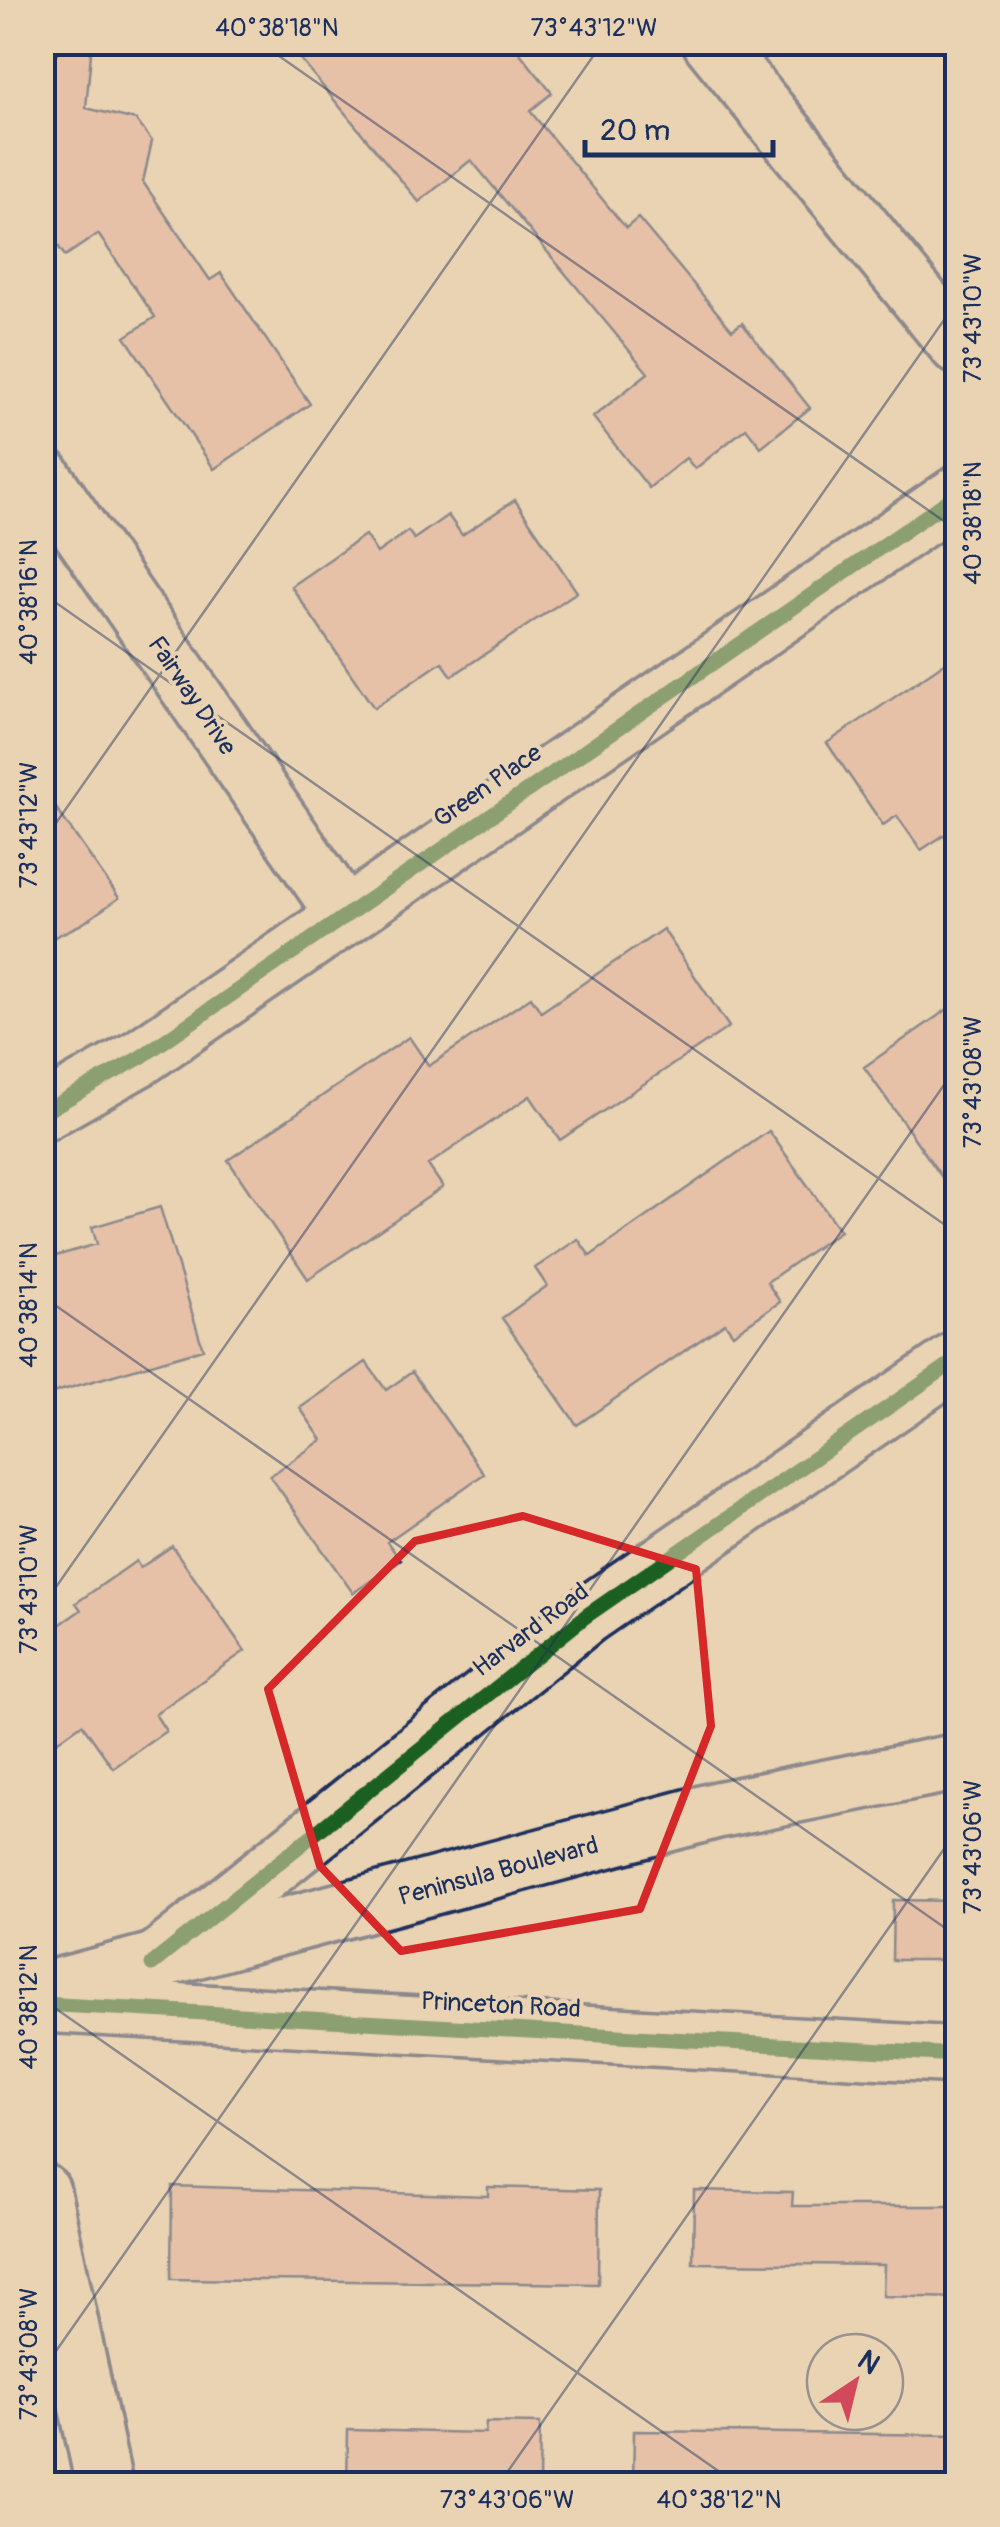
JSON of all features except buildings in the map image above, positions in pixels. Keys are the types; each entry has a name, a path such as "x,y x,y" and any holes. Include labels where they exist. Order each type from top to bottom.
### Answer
{"street":[{"path":"711,42 958,346"},
{"name":"Fairway Drive","path":"42,475 344,914"},
{"name":"Green Place","path":"42,1113 141,1057 958,494"},
{"name":"Harvard Road","path":"152,1964 586,1616 958,1359"},
{"name":"Peninsula Boulevard","path":"42,1991 717,1810 958,1762"},
{"name":"Princeton Road","path":"42,2004 958,2055"},
{"path":"42,2192 104,2484"}],"highlighted area":[{"path":"523,1516 696,1569 711,1726 640,1909 401,1951 320,1866 268,1689 415,1541"}],"cycle path":[{"path":"42,1113 141,1057 958,494"},
{"path":"152,1964 586,1616 958,1359"},
{"path":"42,2004 958,2055"}]}
